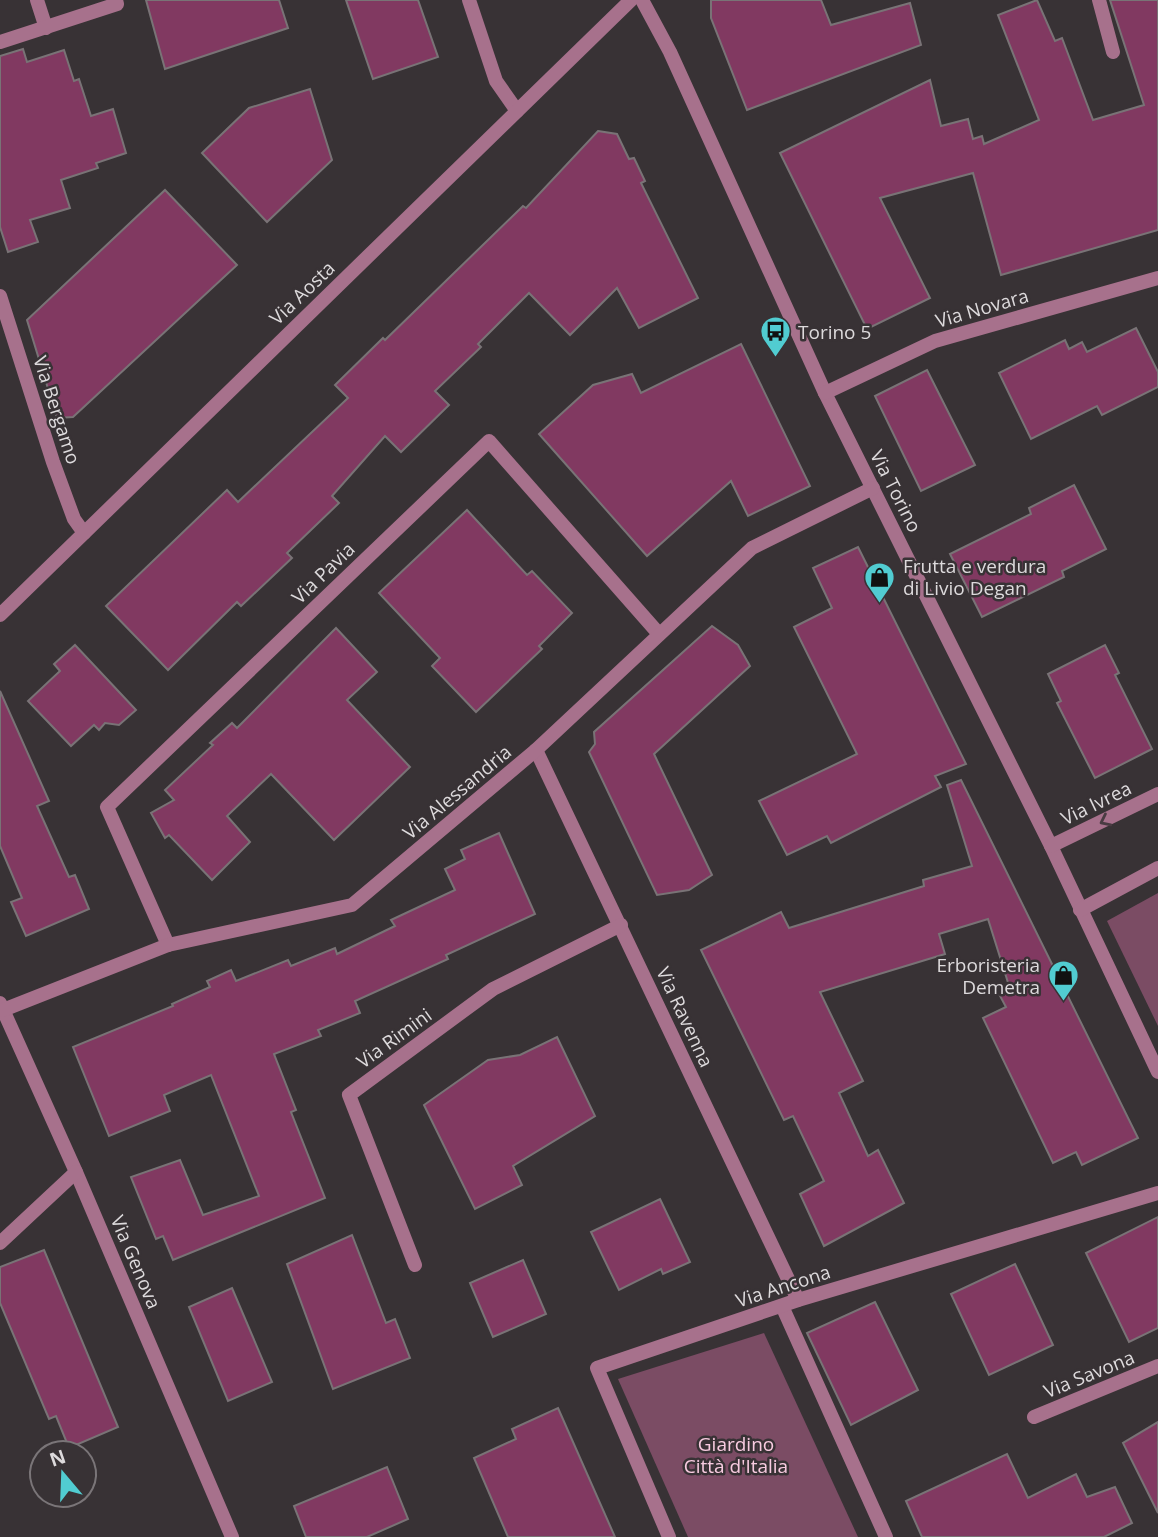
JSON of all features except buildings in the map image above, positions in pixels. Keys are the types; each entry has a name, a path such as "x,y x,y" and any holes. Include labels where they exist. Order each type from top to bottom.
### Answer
{"street":[{"path":"37,0 46,28"},
{"path":"0,43 117,4 116,0"},
{"path":"469,0 496,81 517,111"},
{"name":"Via Aosta","path":"0,615 631,0"},
{"name":"Via Torino","path":"642,0 670,52 825,393 1051,846 1158,1072"},
{"path":"1099,0 1113,52"},
{"name":"Via Novara","path":"825,393 935,341 1158,278"},
{"name":"Via Bergamo","path":"0,296 52,462 74,519 84,533"},
{"name":"Via Pavia","path":"168,945 107,807 489,441 659,634"},
{"name":"Via Alessandria","path":"1,1007 168,945 352,905 536,750 752,548 873,488"},
{"name":"Via Ravenna","path":"536,750 797,1300"},
{"name":"Via Ivrea","path":"1051,846 1158,794"},
{"path":"1080,910 1158,868"},
{"name":"Via Rimini","path":"415,1265 349,1095 494,989 621,925"},
{"name":"Via Genova","path":"1,1007 76,1172 232,1537"},
{"path":"0,1243 76,1172"},
{"name":"Via Ancona","path":"669,1537 597,1368 797,1300 1158,1193"},
{"path":"782,1306 887,1537"},
{"name":"Via Savona","path":"1034,1417 1158,1366"}],"green space":[{"path":"1158,893 1158,1026 1107,921"},
{"name":"Giardino Città d'Italia","path":"764,1333 858,1537 688,1537 618,1379"}],"place":[{"name":"Torino 5","path":"775,359"},
{"name":"Frutta e verdura di Livio Degan","path":"880,604"},
{"name":"Erboristeria Demetra","path":"1063,1003"}]}
